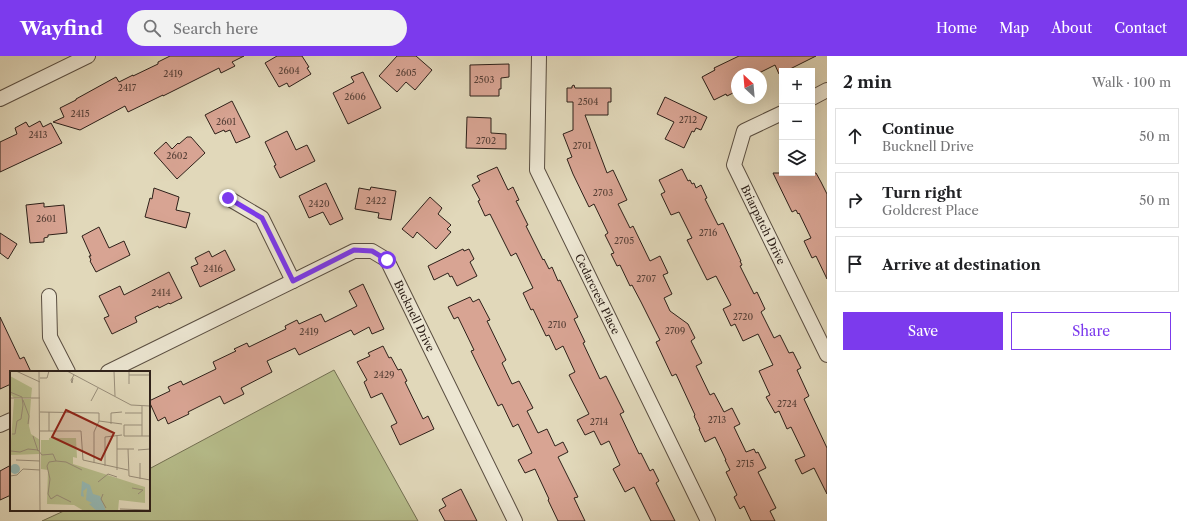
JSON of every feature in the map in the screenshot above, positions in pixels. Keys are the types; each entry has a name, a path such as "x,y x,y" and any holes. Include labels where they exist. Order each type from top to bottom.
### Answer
{"street":[{"path":"0,99 88,56"},
{"name":"Cedarcrest Place","path":"538,56 537,170 708,521"},
{"path":"815,96 827,90"},
{"name":"Briarpatch Drive","path":"779,114 744,131 734,165 827,355"},
{"path":"228,198 262,218 293,281"},
{"name":"Bucknell Drive","path":"110,371 354,250 372,251 387,260 515,521"},
{"path":"49,296 50,337 67,371"},
{"path":"0,425 10,420"}],"green space":[{"path":"334,370 418,521 42,521 64,511 150,511 150,468"}],"building":[{"path":"170,56 244,56 232,62 235,66 221,73 219,68 128,112 125,106 80,130 53,122 64,117 60,108 116,77 119,82 158,64 158,62"},
{"path":"277,56 302,56 309,67 307,68 311,74 289,87 287,83 279,87 265,63"},
{"path":"397,56 416,56 432,70 415,90 406,82 397,92 379,76"},
{"path":"739,56 816,56 792,68 779,68 779,74 775,65 767,69 731,68 731,94 727,96 726,94 714,100 702,77 715,70 714,68"},
{"path":"509,64 509,77 501,78 501,89 499,89 499,96 470,96 470,65"},
{"path":"363,72 381,108 348,124 333,93 354,82 351,77"},
{"path":"574,85 575,88 611,88 611,102 608,102 608,115 585,115 607,173 613,170 627,200 618,204 630,228 633,226 650,261 660,256 668,273 663,275 672,294 664,298 670,311 688,324 695,338 691,341 702,363 696,366 710,395 714,393 724,412 732,408 740,424 734,427 746,452 754,449 756,453 758,452 766,468 758,472 776,508 770,511 775,521 751,521 744,506 740,509 734,497 737,495 726,472 730,470 715,437 705,442 694,416 695,415 676,374 672,376 656,342 660,340 641,302 632,285 630,286 620,265 617,266 611,254 614,253 605,235 608,233 594,204 589,207 573,174 567,159 572,157 563,134 573,130 573,102 567,102 567,88 572,88"},
{"path":"665,97 707,117 701,130 696,128 694,132 692,131 684,148 665,139 674,122 657,114"},
{"path":"232,101 250,137 236,143 230,130 225,132 224,130 215,134 205,115"},
{"path":"467,117 491,118 491,133 506,134 506,149 466,148"},
{"path":"40,121 43,127 51,123 62,143 0,172 0,142 17,134 15,128 26,122 29,127"},
{"path":"287,131 296,150 307,145 315,161 280,178 274,166 276,165 265,142"},
{"path":"187,137 191,137 205,153 177,179 154,153 166,142 172,149"},
{"path":"497,167 508,190 513,187 519,200 516,201 528,225 526,226 543,260 544,259 549,269 552,267 558,281 560,280 578,317 574,319 585,342 583,343 600,379 606,376 624,412 620,414 639,454 641,453 650,471 653,469 659,481 656,483 675,521 651,521 634,487 625,492 613,469 620,465 609,441 601,445 594,431 585,435 577,420 589,414 569,375 575,372 563,346 556,350 549,335 546,336 533,309 531,310 523,293 533,288 516,253 511,256 490,214 485,216 478,201 480,200 472,185 480,181 477,176"},
{"path":"682,169 688,181 690,180 692,184 694,183 696,188 701,185 707,198 705,199 718,225 723,223 741,261 742,265 740,266 754,294 757,292 765,309 761,312 774,338 780,335 789,353 793,352 801,368 797,370 809,396 804,399 827,448 827,494 814,468 802,474 795,460 805,456 791,427 787,429 779,411 775,413 766,397 770,395 759,371 773,365 758,334 743,341 735,324 731,326 723,309 731,305 716,276 707,280 687,240 692,238 679,212 671,215 661,194 665,192 659,180"},
{"path":"773,173 779,173 779,176 815,176 816,173 827,194 827,279 816,256 812,258 804,241 811,238 799,213 798,214 796,210 792,212"},
{"path":"326,183 343,219 330,225 323,212 309,218 299,196"},
{"path":"371,187 396,191 391,220 378,218 379,213 355,209 359,188 370,190"},
{"path":"154,188 179,197 176,210 190,213 186,228 145,217 150,198 152,199"},
{"path":"430,197 442,208 438,214 451,225 447,229 451,232 436,249 417,232 413,238 402,229"},
{"path":"44,203 44,207 64,205 67,233 48,235 48,237 44,238 44,242 30,243 26,205"},
{"path":"99,227 109,248 124,241 130,255 96,272 90,261 89,256 91,256 82,236"},
{"path":"0,233 17,244 8,259 0,253"},
{"path":"463,249 464,251 469,249 474,259 470,262 477,276 457,286 452,276 450,277 448,273 434,280 428,266"},
{"path":"225,250 235,270 200,287 191,267 198,264 195,258 209,251 212,257"},
{"path":"169,272 182,298 159,308 158,306 135,317 137,322 112,334 104,318 109,316 99,296 120,286 124,295"},
{"path":"363,284 384,329 372,334 369,327 354,335 351,330 299,355 295,348 267,361 272,372 241,388 244,394 224,404 220,396 168,424 165,417 158,421 150,401 170,391 168,387 181,381 183,385 216,369 213,362 236,351 234,349 247,343 249,347 286,329 285,326 297,320 299,324 321,314 325,322 357,306 349,291"},
{"path":"470,297 473,302 479,299 490,320 487,321 506,360 502,363 512,384 519,381 533,408 527,411 538,433 547,429 555,446 563,442 568,452 558,457 578,497 574,498 585,521 558,521 535,469 525,473 518,460 532,453 518,424 513,427 502,404 498,406 471,351 474,350 458,317 454,319 448,307"},
{"path":"0,317 20,359 24,357 31,371 10,371 10,384 0,389"},
{"path":"383,346 389,358 391,357 398,370 401,369 407,381 405,382 423,419 428,416 434,429 400,445 391,426 397,423 382,393 371,398 364,382 367,380 357,362 370,356 368,353"},
{"path":"10,466 10,495 0,500 0,471"},
{"path":"461,489 477,521 445,521 439,510 446,506 442,499"}],"route":[{"path":"228,198 262,218 293,281 354,250 372,251 387,260"}]}
